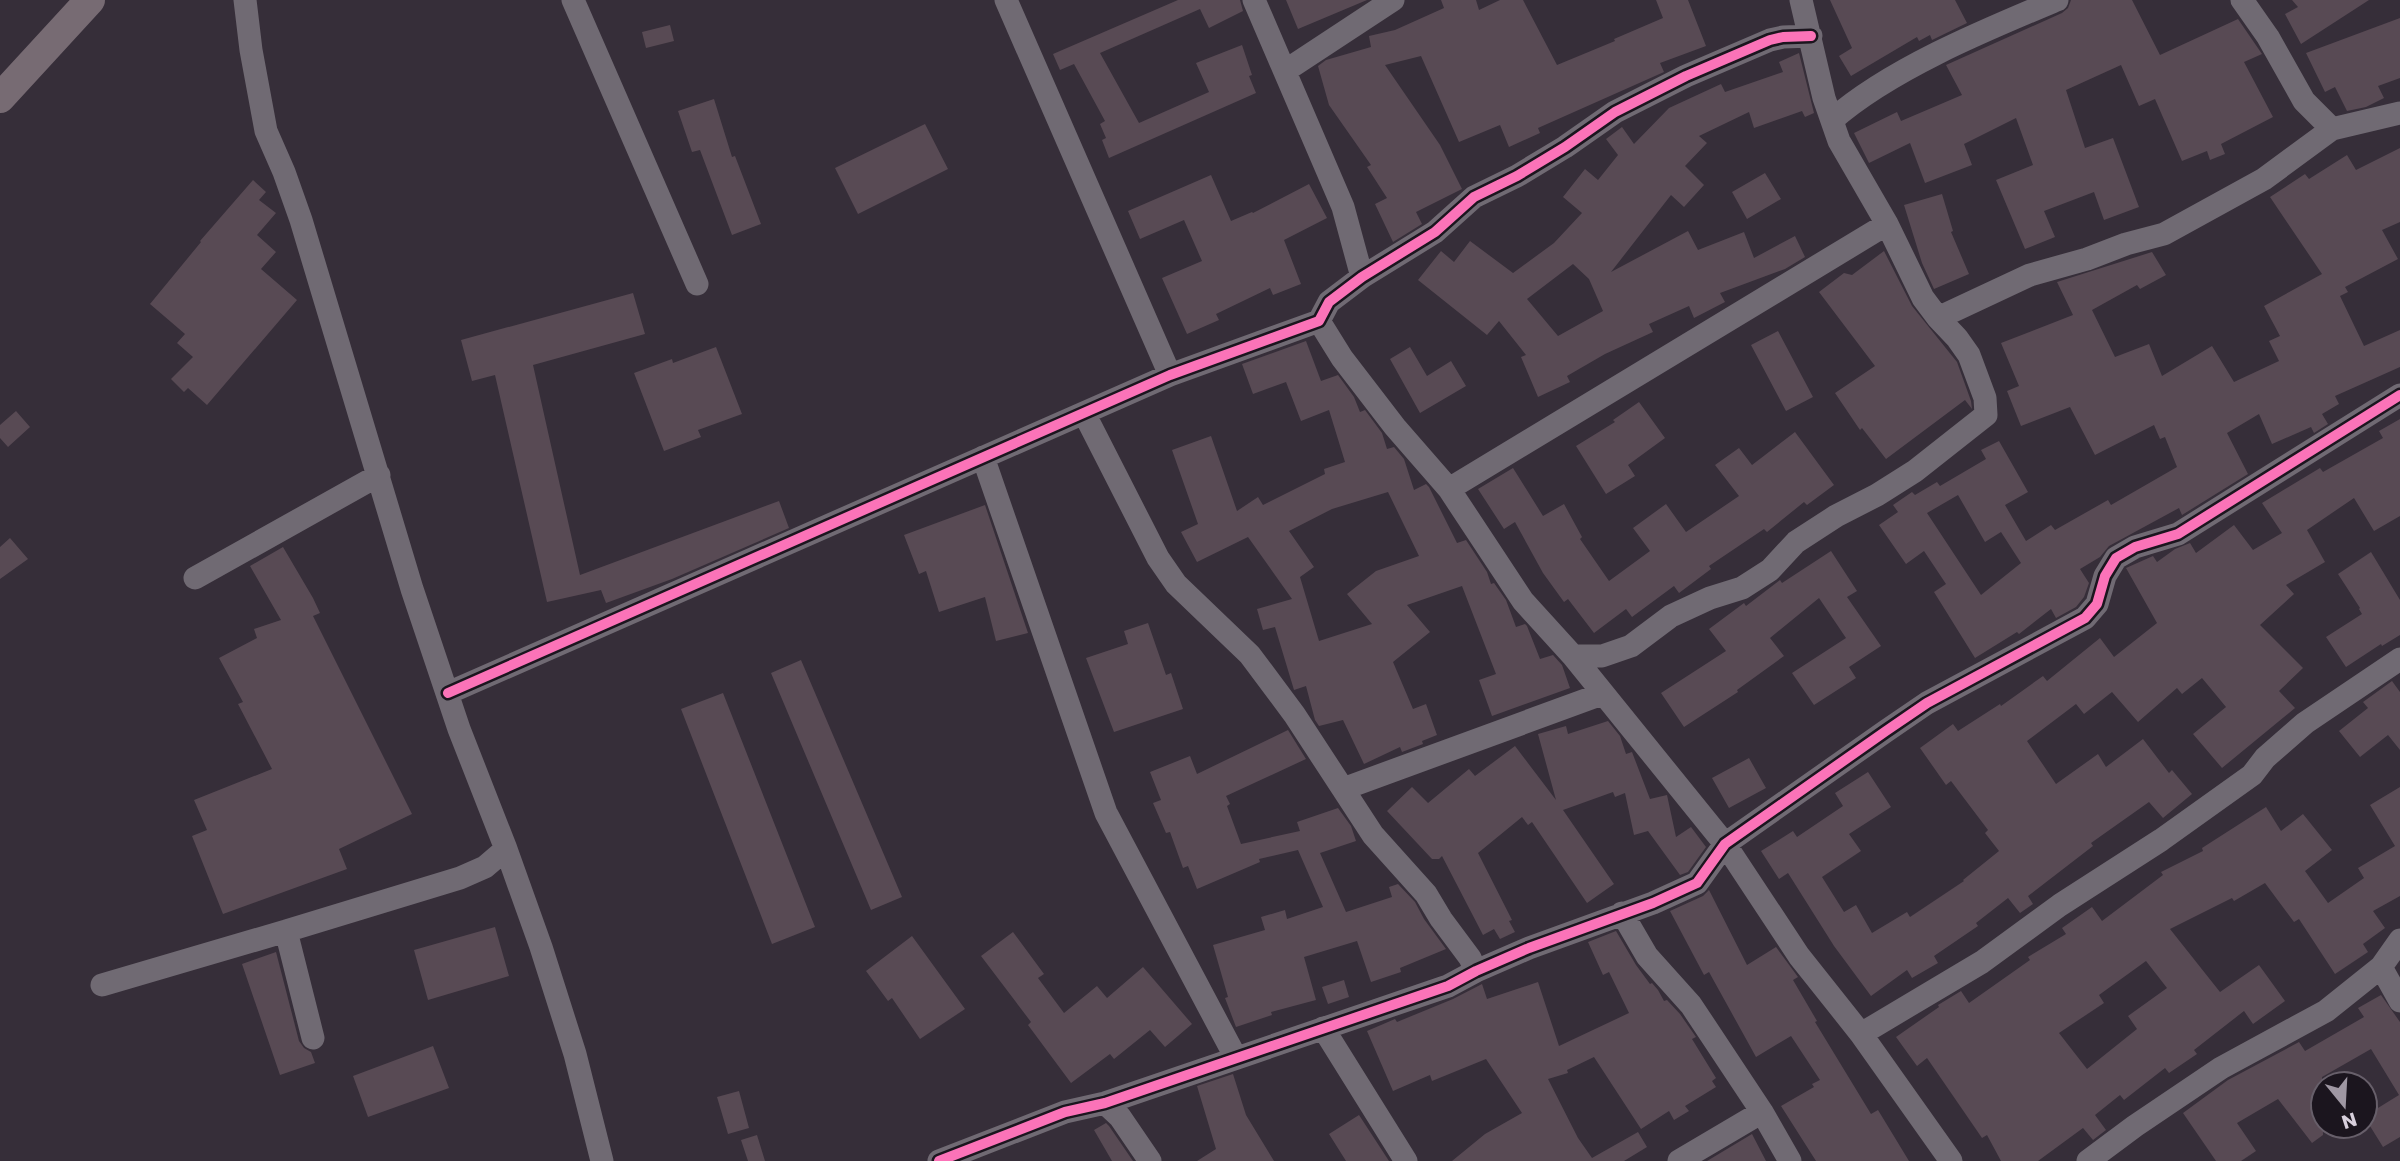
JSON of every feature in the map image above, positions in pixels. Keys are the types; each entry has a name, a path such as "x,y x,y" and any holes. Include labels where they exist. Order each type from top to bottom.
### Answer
{"main road":[{"path":"4,87 90,0"}],"street":[{"path":"245,0 253,64 266,131 285,172 301,220 412,589 458,729 506,849 541,947 575,1054 602,1161"},
{"path":"573,0 696,284"},
{"path":"1006,0 1170,375"},
{"path":"1254,0 1343,207 1362,277"},
{"path":"1285,72 1394,0"},
{"path":"1573,656 1602,656 1631,646 1671,616 1710,598 1742,588 1770,570 1796,542 1915,471 1952,439 1984,419 1987,404 1969,355 1923,298 1887,224 1839,141 1828,109 1801,0"},
{"path":"1828,109 1857,98 1939,54 2057,0"},
{"path":"2242,0 2268,37 2304,101 2332,129"},
{"path":"448,693 1170,375 1319,321 1329,302 1362,277 1435,232 1474,197 1566,147 1615,112 1686,76 1770,40 1811,36"},
{"path":"1938,318 2030,275 2164,234 2264,179 2332,129 2400,113"},
{"path":"1449,489 1887,224"},
{"path":"1319,321 1342,358 1395,427 1449,489 1523,601 1573,656 1725,844 1799,956 1861,1034 1951,1161"},
{"path":"939,1161 1065,1112 1105,1103 1448,986 1530,948 1653,903 1697,883 1725,844 1927,703 2085,618 2097,604 2105,576 2116,558 2135,547 2178,534 2400,395"},
{"path":"1084,413 1158,558 1176,584 1251,655 1294,714 1373,835 1426,894 1476,971"},
{"path":"983,457 1106,813 1236,1058"},
{"path":"195,578 379,475"},
{"path":"1861,1034 1982,962 2060,905 2161,840 2252,775 2265,758 2305,723 2400,659"},
{"path":"1343,789 1602,694"},
{"path":"102,985 460,878 485,867 506,849"},
{"path":"1622,913 1647,956 1691,1005 1762,1112 1790,1161"},
{"path":"286,931 313,1038"},
{"path":"2088,1161 2221,1068 2326,1011 2381,967 2400,940"},
{"path":"2381,967 2400,1001"},
{"path":"1323,1028 1406,1161"},
{"path":"1105,1103 1120,1117 1150,1161"},
{"path":"1679,1161 1762,1112"}],"building":[{"path":"1178,0 1240,0 1243,11 1209,28 1200,9 1100,53 1139,123 1209,92 1196,63 1242,45 1256,93 1109,158 1102,140 1106,138 1100,124 1105,121 1074,64 1060,70 1053,54"},
{"path":"1286,0 1367,0 1298,29"},
{"path":"1441,0 1476,0 1479,10 1500,0 1523,0 1557,65 1663,18 1656,0 1688,0 1706,46 1660,63 1664,72 1538,128 1540,133 1509,147 1500,125 1459,142 1421,56 1385,65 1440,145 1462,189 1416,212 1422,224 1393,242 1375,204 1387,198 1367,167 1371,165 1329,105 1318,66 1326,60 1371,47 1369,36 1395,30 1444,8"},
{"path":"1830,0 1955,0 1967,23 1932,40 1930,35 1919,41 1917,37 1851,76 1839,56 1852,48"},
{"path":"2071,0 2132,0 2160,55 2238,19 2262,54 2244,62 2273,117 2221,144 2225,154 2210,160 2207,151 2182,161 2155,99 2139,106 2121,65 2066,90 2085,148 2113,138 2139,207 2104,220 2094,192 2044,211 2055,237 2025,249 1996,180 2033,165 2016,118 1964,144 1972,165 1925,183 1910,143 1869,163 1854,133 1897,112 1901,121 1962,95 1946,65 2062,13"},
{"path":"2292,0 2369,0 2301,44 2285,14 2298,7"},
{"path":"2400,18 2400,78 2378,86 2384,98 2366,107 2347,111 2335,87 2325,92 2306,53"},
{"path":"670,25 674,41 646,48 642,32"},
{"path":"1799,53 1814,113 1805,117 1802,111 1754,128 1749,112 1699,136 1707,143 1685,166 1704,185 1684,207 1671,195 1611,272 1688,231 1698,250 1744,232 1754,258 1795,236 1805,257 1785,269 1720,293 1725,302 1694,318 1689,306 1649,324 1653,332 1605,354 1567,376 1570,382 1538,397 1521,357 1526,355 1499,321 1487,335 1418,280 1441,251 1454,262 1470,241 1513,273 1554,243 1582,213 1563,197 1585,169 1598,180 1618,155 1606,139 1622,127 1634,144 1669,108 1721,84 1725,92 1783,72 1779,62","holes":["1573,264 1589,279 1603,311 1558,336 1527,299"]},
{"path":"714,99 732,157 735,156 761,224 732,235 700,150 692,152 678,111"},
{"path":"925,124 948,169 858,214 835,168"},
{"path":"2400,148 2400,222 2382,230 2398,259 2345,287 2348,292 2340,296 2364,346 2400,330 2400,367 2335,396 2339,404 2322,414 2328,424 2314,433 2311,427 2272,444 2259,414 2227,433 2248,474 2182,515 2179,508 2109,546 2100,557 2080,569 2089,583 2084,597 2076,607 2056,618 2051,609 2019,634 2017,632 1975,658 1934,592 1946,584 1924,551 1906,564 1879,525 1898,512 1893,505 1912,492 1915,495 1937,482 1940,486 1986,459 1981,450 1999,441 2028,492 2005,505 2026,541 2051,525 2055,530 2108,500 2111,505 2177,467 2165,437 2160,439 2154,425 2095,455 2070,407 2021,426 2007,391 2019,386 2001,343 2073,315 2057,282 2152,252 2166,275 2140,289 2137,285 2092,310 2115,357 2149,344 2162,376 2212,346 2234,382 2279,361 2269,341 2280,336 2264,306 2322,274 2270,197 2305,174 2309,179 2347,155 2356,170","holes":["1958,495 1985,542 2001,532 2021,563 1981,595 1927,513"]},
{"path":"1765,173 1781,199 1747,219 1732,192"},
{"path":"1211,175 1231,221 1253,213 1309,184 1327,218 1284,240 1301,284 1273,295 1270,288 1216,314 1219,320 1187,334 1162,278 1202,261 1184,220 1140,239 1128,211"},
{"path":"253,180 266,192 259,200 276,213 257,235 276,252 261,269 297,300 207,405 188,388 184,392 171,379 193,357 177,343 185,334 150,304"},
{"path":"1942,194 1953,231 1951,232 1969,274 1934,289 1922,263 1904,205"},
{"path":"1884,251 1912,306 1957,362 1972,409 1965,400 1886,459 1862,428 1860,430 1835,393 1875,366 1819,292 1844,273 1852,275"},
{"path":"633,293 645,334 533,365 580,575 779,501 789,528 672,579 606,603 601,590 547,602 495,375 472,381 461,340"},
{"path":"1778,331 1813,397 1786,411 1751,345"},
{"path":"1306,341 1321,381 1338,375 1354,397 1360,412 1365,410 1382,433 1387,449 1394,447 1404,459 1414,490 1426,484 1429,487 1457,543 1466,540 1487,572 1491,584 1494,583 1506,600 1516,627 1525,624 1527,626 1540,659 1553,655 1562,665 1570,688 1492,716 1479,680 1496,674 1462,586 1407,605 1430,632 1393,662 1413,709 1426,704 1437,735 1422,741 1423,744 1402,752 1400,747 1364,764 1343,720 1319,726 1306,686 1294,690 1275,627 1263,630 1257,609 1292,599 1248,537 1197,562 1181,532 1198,524 1172,450 1211,436 1237,511 1258,497 1263,505 1325,474 1324,469 1345,462 1329,410 1301,421 1286,382 1253,394 1242,364","holes":["1388,492 1419,556 1376,571 1347,594 1372,624 1319,641 1300,577 1314,567 1289,531 1332,509"]},
{"path":"716,347 742,414 698,430 701,437 664,451 634,373 672,359 673,363"},
{"path":"1410,347 1427,376 1451,361 1466,386 1420,413 1390,359"},
{"path":"1639,402 1665,438 1628,465 1635,476 1606,494 1576,446 1615,422 1613,420"},
{"path":"16,411 30,427 8,447 0,438 0,425"},
{"path":"2400,419 2400,516 2374,531 2354,498 2307,530 2325,562 2286,585 2294,594 2260,625 2303,668 2279,691 2295,708 2222,768 2193,734 2226,707 2202,678 2182,694 2177,688 2138,722 2112,692 2084,714 2076,704 2027,741 2056,784 2098,754 2106,767 2143,739 2169,773 2172,770 2192,794 2163,818 2149,802 2091,843 2093,846 2028,896 2033,904 2020,913 2008,898 1976,923 1978,926 1934,956 1938,963 1912,978 1907,970 1871,996 1834,946 1788,873 1779,879 1761,851 1793,831 1797,837 1843,806 1835,793 1868,772 1891,807 1849,834 1861,851 1822,877 1844,912 1856,905 1872,933 1907,912 1910,917 1964,881 1999,851 1985,833 1988,830 1951,781 1946,785 1920,748 1953,724 1958,731 2000,704 2001,706 2043,676 2047,681 2100,638 2114,657 2157,623 2126,568 2153,556 2157,562 2175,549 2190,543 2196,553 2234,525 2253,550 2282,533 2262,503 2320,468 2323,472 2383,438 2379,431"},
{"path":"1795,432 1834,485 1807,505 1804,502 1767,532 1764,529 1709,566 1711,569 1679,593 1674,586 1632,617 1626,609 1594,633 1568,599 1564,602 1543,573 1515,522 1504,529 1478,489 1513,468 1543,516 1564,504 1582,537 1580,539 1609,581 1650,551 1633,528 1666,504 1686,532 1739,496 1715,465 1739,448 1752,465"},
{"path":"985,505 1028,633 996,641 985,597 939,612 926,571 919,574 904,535"},
{"path":"10,538 28,559 0,579 0,547"},
{"path":"283,547 313,598 320,613 313,616 412,814 339,849 347,869 223,914 192,836 207,830 194,800 272,769 238,704 243,702 219,658 257,638 254,629 281,620 250,566"},
{"path":"1831,551 1857,591 1847,597 1881,646 1849,667 1856,678 1814,705 1792,673 1846,638 1819,598 1770,638 1784,656 1737,690 1738,692 1684,727 1661,693 1726,651 1709,629 1744,603 1746,606 1780,580 1782,583"},
{"path":"2371,552 2400,600 2400,635 2346,667 2326,637 2362,614 2338,574"},
{"path":"1148,623 1166,675 1171,673 1183,709 1114,732 1086,658 1128,644 1124,631"},
{"path":"801,660 902,897 871,910 771,673"},
{"path":"2392,681 2400,692 2400,750 2388,735 2360,757 2339,731 2368,708 2363,702"},
{"path":"723,693 815,927 772,944 681,709"},
{"path":"1608,721 1620,736 1626,754 1632,752 1650,799 1667,795 1676,837 1691,827 1706,847 1688,872 1680,875 1648,831 1634,835 1625,793 1615,797 1613,792 1563,810 1614,884 1587,903 1532,822 1528,825 1522,817 1478,853 1512,920 1509,921 1515,932 1500,939 1494,929 1483,935 1442,856 1432,859 1387,811 1412,787 1428,803 1469,769 1475,776 1515,746 1556,800 1538,734 1566,726 1568,734"},
{"path":"1288,730 1306,759 1226,796 1241,844 1300,831 1297,822 1338,808 1351,826 1356,841 1320,853 1346,912 1392,897 1389,887 1398,884 1415,902 1446,949 1400,968 1401,972 1371,982 1357,941 1304,957 1316,1000 1271,1012 1272,1015 1236,1027 1225,998 1228,997 1213,945 1265,930 1261,917 1285,910 1287,919 1323,907 1298,850 1259,859 1260,862 1197,889 1188,866 1183,868 1170,832 1166,833 1153,803 1161,800 1150,772 1190,756 1197,774"},
{"path":"1749,758 1766,788 1729,808 1712,778"},
{"path":"2400,787 2400,896 2373,911 2385,928 2363,944 2368,952 2335,974 2299,919 2294,922 2265,883 2234,901 2232,898 2170,929 2220,992 2259,965 2285,1001 2253,1024 2244,1011 2194,1050 2197,1054 2169,1073 2165,1068 2124,1100 2120,1095 2095,1115 2106,1130 2093,1140 2083,1128 2038,1161 2001,1161 1987,1135 1982,1138 1927,1058 1917,1066 1896,1037 1961,991 1969,1003 2030,960 2028,957 2066,934 2062,928 2092,907 2102,921 2163,875 2161,872 2203,851 2202,848 2266,807 2281,831 2303,814 2332,850 2305,871 2328,903 2364,878 2358,868 2395,846 2370,805","holes":["2146,961 2167,988 2128,1016 2137,1029 2087,1069 2059,1033 2104,1003 2099,995"]},
{"path":"1709,890 1747,965 1776,947 1798,977 1793,980 1817,1021 1815,1022 1871,1114 1878,1110 1909,1161 1816,1161 1781,1106 1814,1087 1812,1084 1820,1080 1791,1036 1756,1057 1709,972 1704,975 1670,911 1703,896"},
{"path":"495,927 509,976 428,1000 414,950"},
{"path":"1616,931 1650,984 1658,990 1664,1001 1667,1000 1680,1014 1696,1037 1692,1039 1716,1078 1712,1081 1716,1087 1685,1106 1689,1111 1674,1120 1669,1111 1641,1129 1594,1057 1567,1070 1568,1073 1548,1079 1578,1138 1592,1158 1638,1132 1647,1147 1624,1161 1452,1161 1485,1134 1522,1113 1486,1059 1432,1081 1430,1075 1393,1091 1367,1031 1395,1019 1397,1022 1482,984 1487,999 1538,982 1559,1046 1629,1013 1609,972 1603,975 1588,942"},
{"path":"1013,932 1044,974 1038,978 1064,1013 1097,986 1107,998 1143,967 1192,1024 1165,1047 1150,1030 1114,1059 1110,1054 1071,1083 1028,1025 1031,1022 981,956"},
{"path":"912,936 965,1009 920,1039 892,998 888,1001 866,971"},
{"path":"276,952 299,1041 311,1052 315,1063 280,1075 242,964"},
{"path":"1344,980 1349,997 1328,1004 1322,987"},
{"path":"2381,995 2400,1022 2400,1137 2383,1147 2379,1140 2379,1107 2399,1095 2371,1049 2334,1070 2309,1070 2309,1139 2278,1099 2237,1123 2256,1151 2241,1161 2216,1161 2183,1113 2228,1080 2299,1042 2305,1051 2364,1017 2358,1008"},
{"path":"433,1046 449,1088 368,1117 353,1076"},
{"path":"1233,1074 1246,1115 1274,1161 1197,1161 1216,1149 1197,1086"},
{"path":"739,1091 749,1128 728,1134 717,1097"},
{"path":"1359,1115 1389,1161 1346,1161 1329,1134"},
{"path":"1106,1123 1133,1161 1112,1161 1094,1130"},
{"path":"1752,1134 1766,1161 1707,1161"},
{"path":"757,1135 765,1161 748,1161 741,1140"}],"cycle path":[{"path":"448,693 1170,375 1319,321 1329,302 1362,277 1435,232 1474,197 1517,176 1615,112 1686,76 1770,40 1811,36"},
{"path":"939,1161 1065,1112 1105,1103 1448,986 1529,948 1653,903 1697,883 1725,844 1886,731 1927,703 2085,618 2097,604 2105,576 2116,558 2135,547 2178,534 2400,395"}]}
